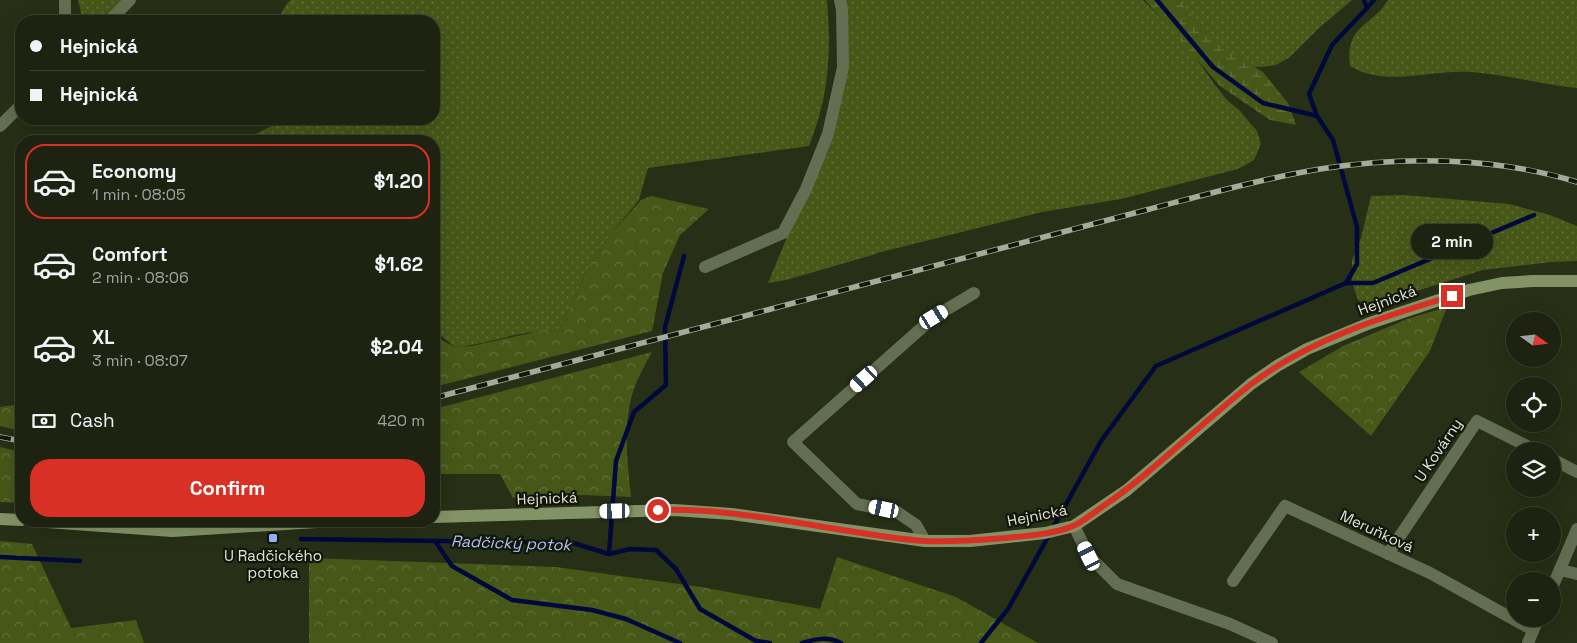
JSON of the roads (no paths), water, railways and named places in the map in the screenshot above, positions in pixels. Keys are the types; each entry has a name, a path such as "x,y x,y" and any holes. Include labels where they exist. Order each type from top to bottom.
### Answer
{"main road":[{"name":"Hejnická","path":"440,517 674,510 732,514 925,541 1016,537 1045,533 1074,526 1127,490 1251,384 1307,349 1370,323 1469,290 1502,283 1533,280 1577,281"},
{"path":"0,519 15,520"},
{"path":"116,527 172,531 236,527"}],"street":[{"path":"65,0 65,15"},
{"path":"115,15 130,0"},
{"path":"705,267 783,233 806,189 828,134 844,67 840,0"},
{"path":"0,126 15,112"},
{"path":"925,541 916,525 898,512 857,504 793,442 934,317 974,293"},
{"name":"U Kovárny","path":"1388,554 1477,420 1520,442"},
{"path":"1561,464 1577,472"},
{"name":"Meruňková","path":"1234,581 1285,506 1506,610"},
{"path":"1074,526 1089,556 1117,584 1230,624 1272,643"},
{"path":"1577,529 1560,570 1577,574"},
{"path":"1528,643 1535,627"}],"waterway":[{"path":"1157,0 1213,67 1263,103 1317,116"},
{"path":"1346,283 1357,264 1357,227 1333,140 1317,116 1309,94 1332,45 1367,8 1364,0"},
{"path":"1367,8 1374,0"},
{"path":"1053,528 1101,441 1156,366 1346,283 1373,283 1534,215"},
{"path":"609,554 616,461 634,412 666,385 665,327 684,256"},
{"path":"981,643 1008,609 1049,535"},
{"name":"Radčický potok","path":"301,539 573,543 609,554 630,549 656,550 676,569 700,609 756,641 770,643"},
{"path":"435,541 452,566 512,600 592,610 626,619 680,643"},
{"name":"Radčický potok","path":"0,557 80,561"},
{"name":"Radčický potok","path":"802,643 817,639 841,643"}],"railway":[{"path":"440,396 1254,182 1298,173 1384,162 1450,161 1514,168 1577,182"},
{"path":"0,437 15,440"}],"place":[{"name":"U Radčického potoka","path":"273,538"}]}
